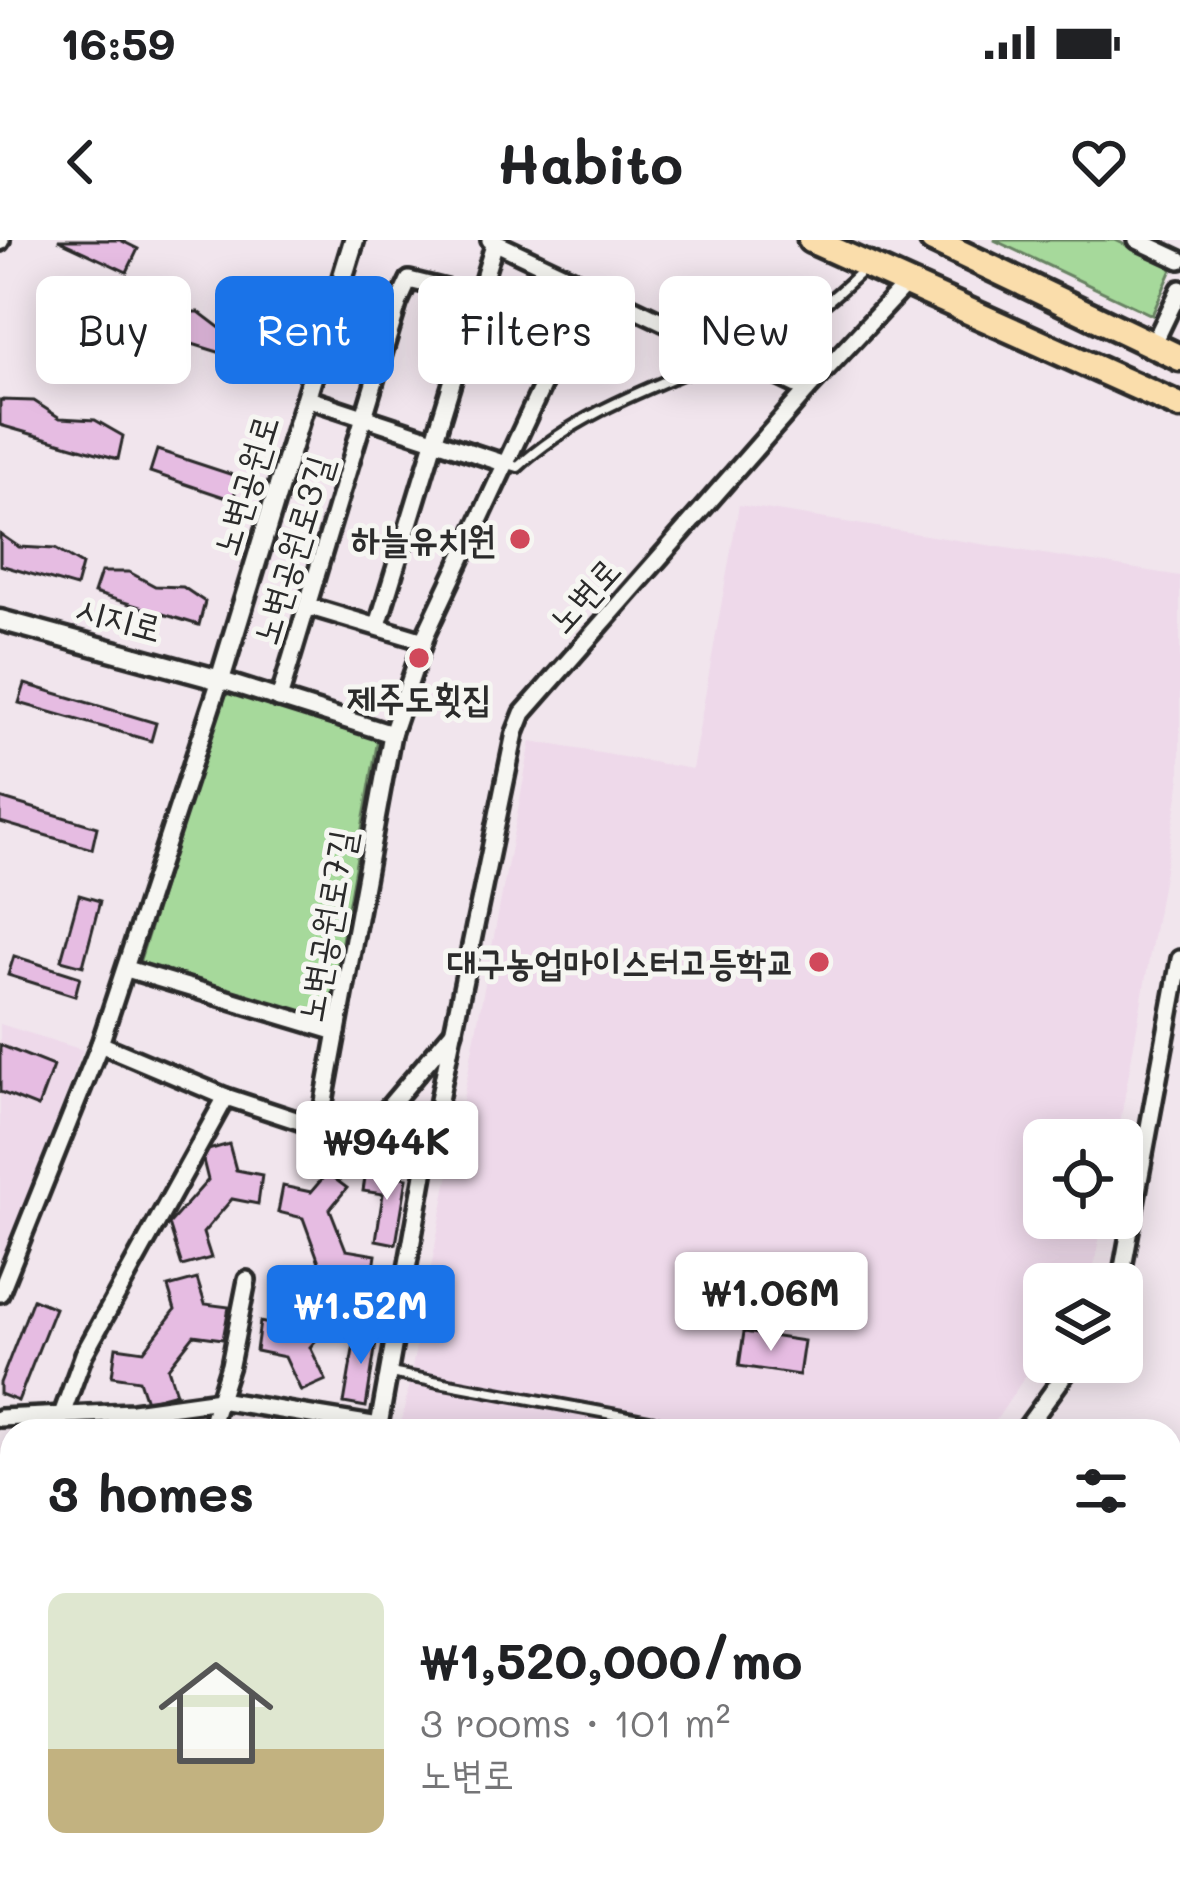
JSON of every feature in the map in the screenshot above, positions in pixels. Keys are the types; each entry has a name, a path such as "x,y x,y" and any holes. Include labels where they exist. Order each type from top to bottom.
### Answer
{"main road":[{"path":"812,240 1180,406"},
{"path":"933,240 1180,358"}],"street":[{"name":"노변공원로","path":"0,1293 127,969 354,240"},
{"path":"1138,240 1180,260"},
{"path":"483,276 492,241 567,276"},
{"name":"노변공원로3길","path":"279,699 398,304 409,280 418,282"},
{"name":"노변로","path":"380,1419 426,1163 458,1025 514,733 524,713 908,282"},
{"path":"1153,345 1180,289"},
{"path":"378,625 451,384"},
{"path":"220,680 392,734 424,641 543,384"},
{"path":"795,384 807,390"},
{"name":"노변공원로3길","path":"306,398 506,464"},
{"path":"307,606 424,641"},
{"name":"시지로","path":"0,620 220,680"},
{"name":"노변공원로7길","path":"319,1129 392,734"},
{"path":"1124,1263 1180,959"},
{"path":"127,969 337,1032"},
{"name":"노변로","path":"359,1142 458,1025"},
{"path":"100,1044 226,1097 426,1163"},
{"path":"59,1419 84,1354 226,1097"},
{"path":"213,1419 247,1280"},
{"path":"1033,1419 1059,1383"},
{"path":"91,1419 219,1400 327,1419"}],"lane":[{"path":"832,297 868,265"},
{"path":"506,464 518,467 588,415 659,382"},
{"path":"389,1373 639,1419"}],"shaded area":[{"name":"대구농업마이스터고등학교","path":"739,505 1180,576 1180,785 1121,1119 1023,1119 1023,1239 1099,1239 1095,1263 1023,1263 1023,1380 997,1419 402,1419 531,741 692,769"},
{"path":"0,1024 83,1050 0,1268"}],"green space":[{"path":"994,240 1115,240 1173,267 1152,315"},
{"path":"224,691 378,739 328,1019 139,963"}],"building":[{"path":"58,240 120,240 138,249 127,272"},
{"path":"191,312 199,312 215,324 215,351 191,344"},
{"path":"0,400 34,401 60,418 95,420 123,436 118,459 0,425"},
{"path":"157,450 239,477 233,500 150,472"},
{"path":"0,534 19,547 55,549 82,565 76,587 0,565"},
{"path":"101,572 129,572 155,586 183,587 205,602 199,625 94,593"},
{"path":"25,684 156,723 151,741 19,703"},
{"path":"0,798 97,827 92,849 0,822"},
{"path":"79,895 100,901 83,966 61,960"},
{"path":"14,956 80,977 75,996 8,975"},
{"path":"0,1045 53,1066 38,1107 0,1092"},
{"path":"229,1144 236,1170 262,1175 258,1204 232,1199 203,1233 211,1258 182,1266 169,1224 208,1180 201,1152"},
{"path":"366,1171 407,1178 396,1244 376,1240 383,1194 363,1191"},
{"path":"327,1173 347,1188 330,1209 346,1250 376,1255 372,1282 343,1276 324,1298 302,1282 319,1262 303,1218 278,1212 283,1186 311,1192"},
{"path":"197,1279 205,1304 229,1307 223,1339 194,1335 168,1368 176,1393 146,1401 139,1380 112,1376 116,1347 144,1351 175,1310 168,1287"},
{"path":"33,1299 55,1308 18,1401 0,1394 0,1383"},
{"path":"311,1304 331,1323 310,1347 326,1380 301,1391 285,1357 256,1351 260,1322 288,1328"},
{"path":"357,1326 378,1330 366,1407 344,1403"},
{"path":"744,1332 804,1341 799,1375 739,1366"}],"place":[{"name":"하늘유치원","path":"520,539"},
{"name":"제주도횟집","path":"419,658"},
{"name":"대구농업마이스터고등학교","path":"819,962"}]}
